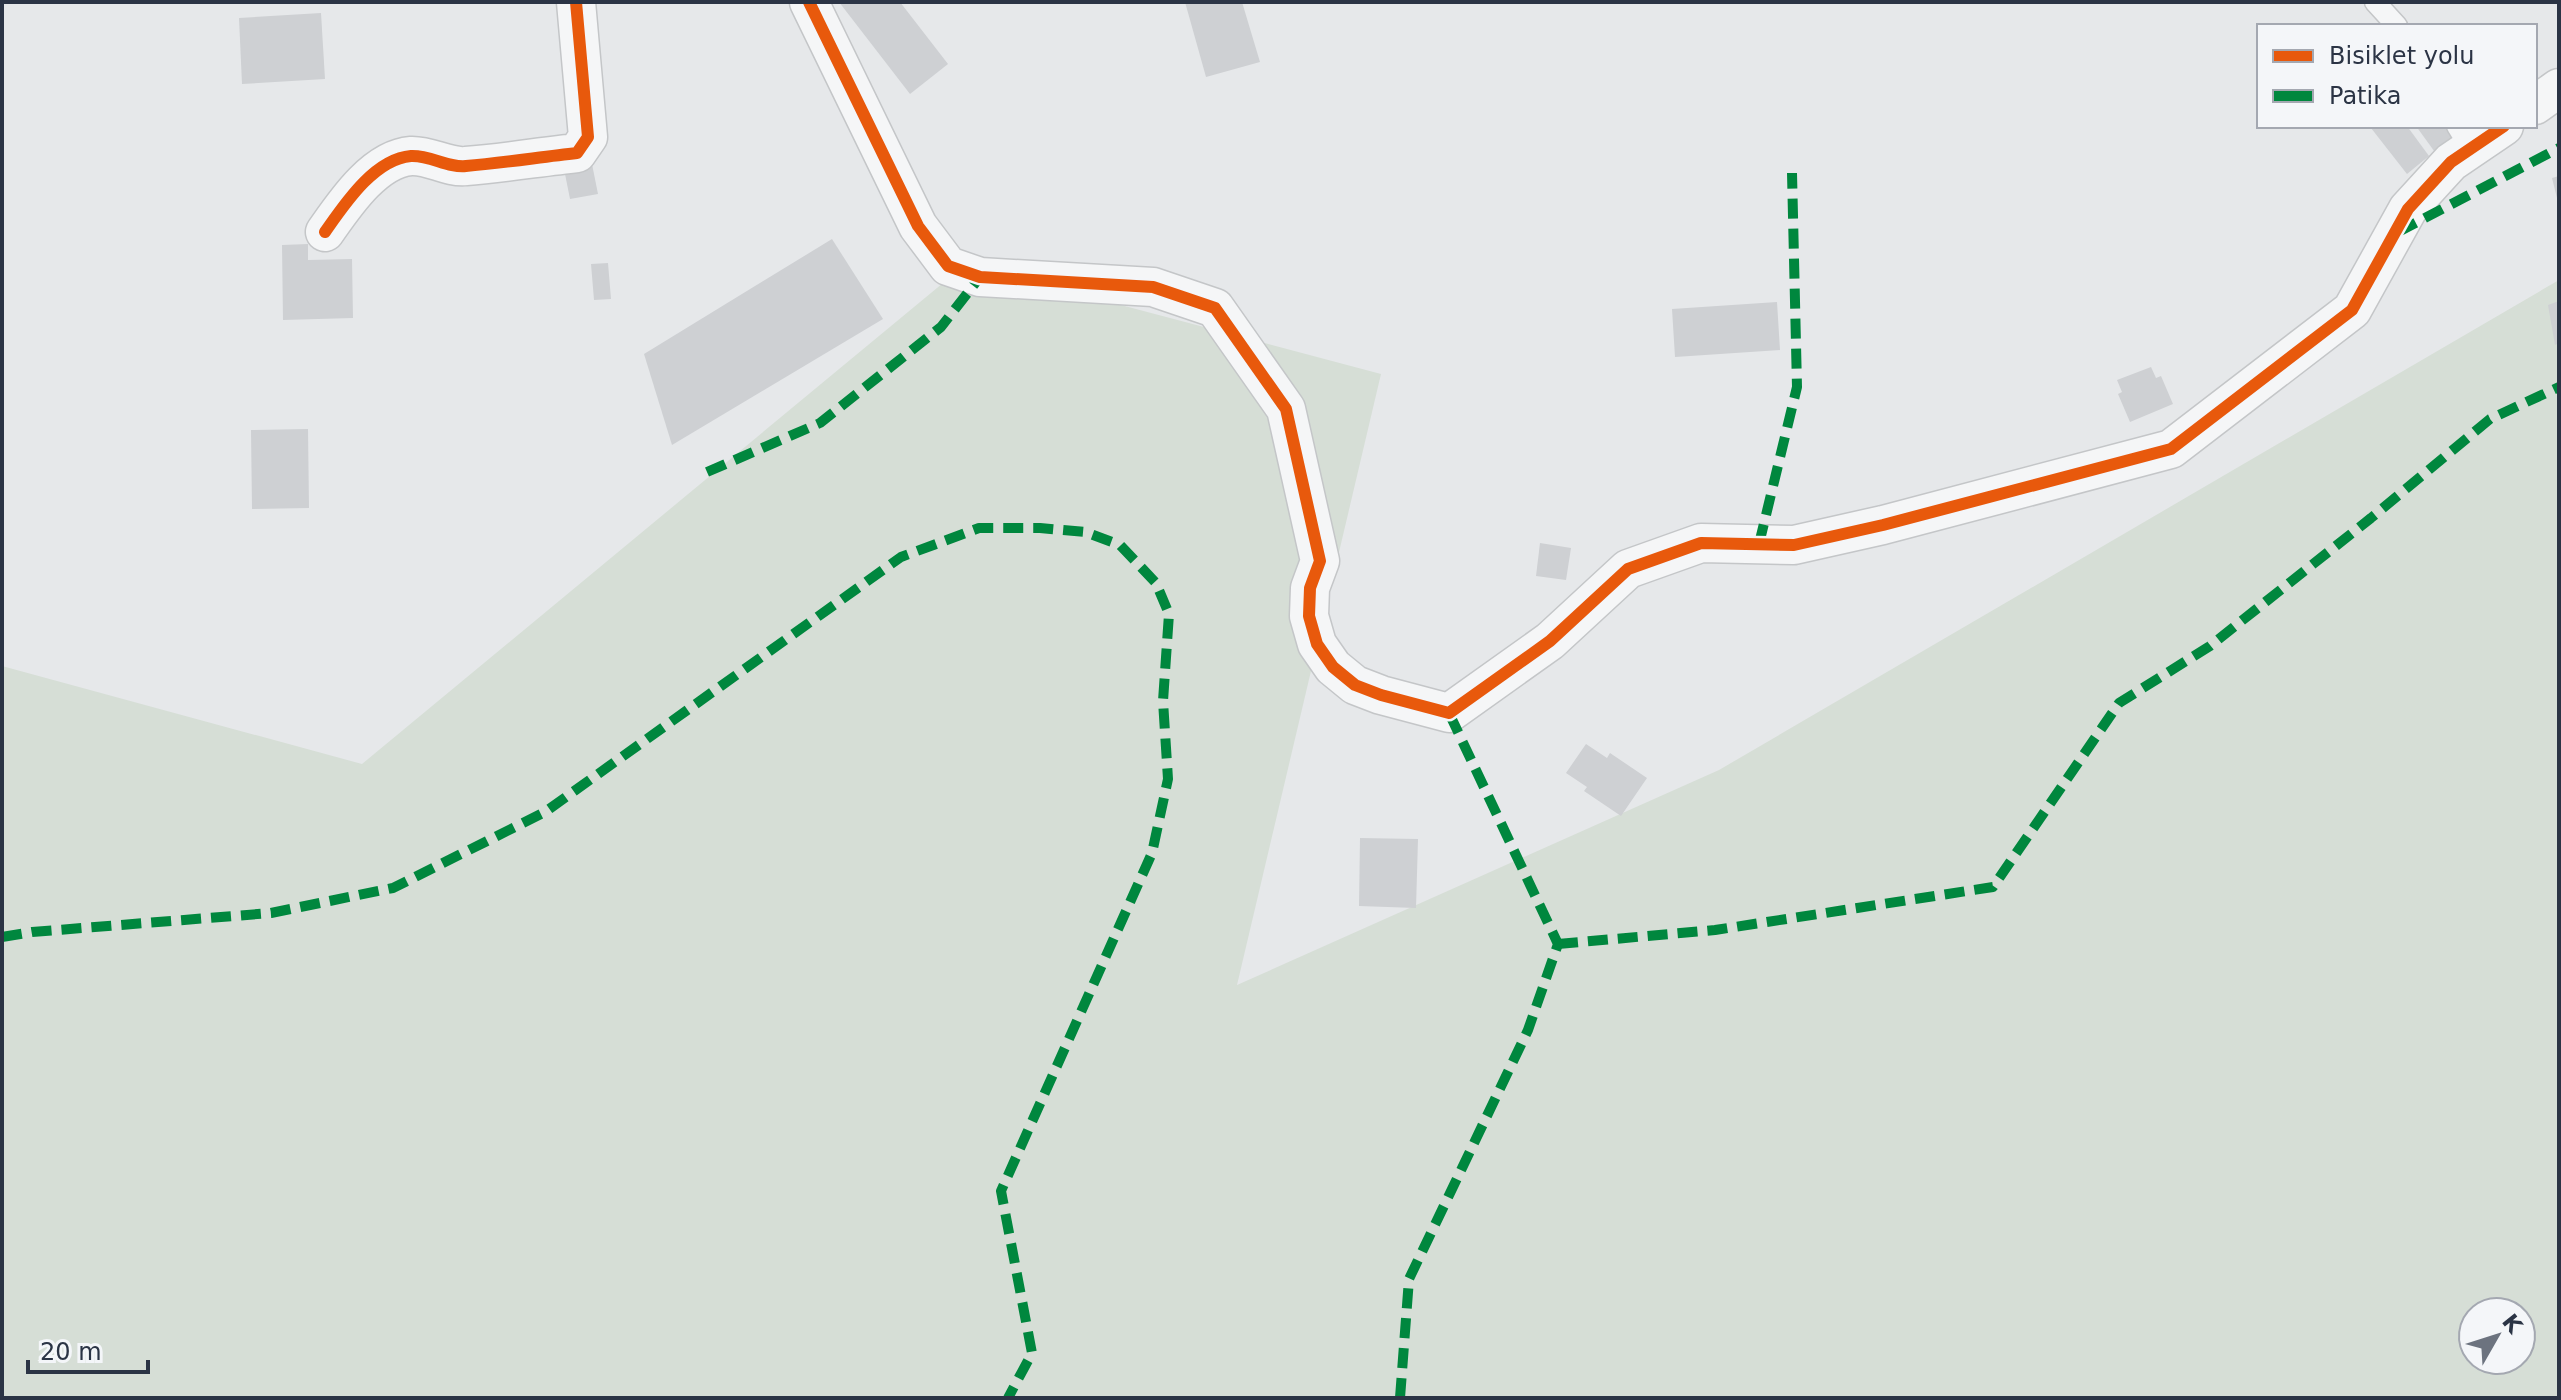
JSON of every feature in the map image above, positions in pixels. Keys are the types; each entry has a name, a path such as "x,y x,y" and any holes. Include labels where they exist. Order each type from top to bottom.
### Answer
{"street":[{"path":"325,232 357,187 381,168 409,156 432,158 461,167 577,153 588,137 576,2"},
{"path":"809,2 918,226 948,266 980,277 1153,287 1215,308 1286,409 1320,561 1310,588 1309,616 1317,644 1333,667 1355,685 1449,713 1550,641 1628,569 1701,543 1794,545 1883,525 2171,449 2352,310 2408,209 2451,162 2464,137 2497,128"},
{"path":"2537,104 2559,88"}],"lane":[{"path":"2375,2 2395,24"}],"shaded area":[{"path":"966,264 1381,374 1237,985 1719,770 2559,280 2559,1398 2,1398 2,666 362,764"}],"building":[{"path":"839,2 900,2 948,64 910,94"},
{"path":"1185,2 1242,2 1260,62 1206,77"},
{"path":"321,13 325,79 242,84 239,18"},
{"path":"2371,128 2408,128 2429,156 2407,174"},
{"path":"2417,128 2451,128 2459,139 2437,155"},
{"path":"592,164 598,194 570,199 564,169"},
{"path":"2559,176 2559,202 2558,202 2552,178"},
{"path":"832,239 883,319 672,445 644,354"},
{"path":"308,244 308,260 352,259 353,318 283,320 282,245"},
{"path":"608,263 611,299 594,300 591,264"},
{"path":"2559,301 2559,343 2555,345 2548,305"},
{"path":"1777,302 1780,350 1675,357 1672,309"},
{"path":"2151,367 2156,378 2161,376 2173,404 2130,422 2118,394 2122,392 2117,380"},
{"path":"308,429 309,508 252,509 251,430"},
{"path":"1540,543 1571,548 1566,580 1536,576"},
{"path":"1586,744 1607,758 1610,753 1647,778 1621,816 1584,791 1587,787 1566,773"},
{"path":"1360,838 1418,839 1416,908 1359,906"}],"marked path":[{"path":"2398,232 2559,148"},
{"path":"1759,544 1797,387 1792,173"},
{"path":"707,472 820,423 941,327 980,277"},
{"path":"1558,944 1715,930 1993,887 2119,703 2210,646 2490,419 2559,387"},
{"path":"2,937 271,913 393,888 545,812 901,557 979,528 1085,532 1120,545 1156,583 1169,614 1163,701 1168,779 1152,853 1001,1191 1032,1353 1008,1398"},
{"path":"1400,1398 1409,1279 1528,1030 1558,944 1449,713"}],"cycle path":[{"path":"325,232 361,185 397,159 418,156 466,166 577,153 588,137 576,2"},
{"path":"809,2 918,226 948,266 980,277 1153,287 1215,308 1286,409 1320,561 1310,588 1309,616 1317,644 1333,667 1355,685 1449,713 1550,641 1628,569 1701,543 1794,545 1883,525 2171,449 2352,310 2408,209 2451,162 2501,128"}]}
